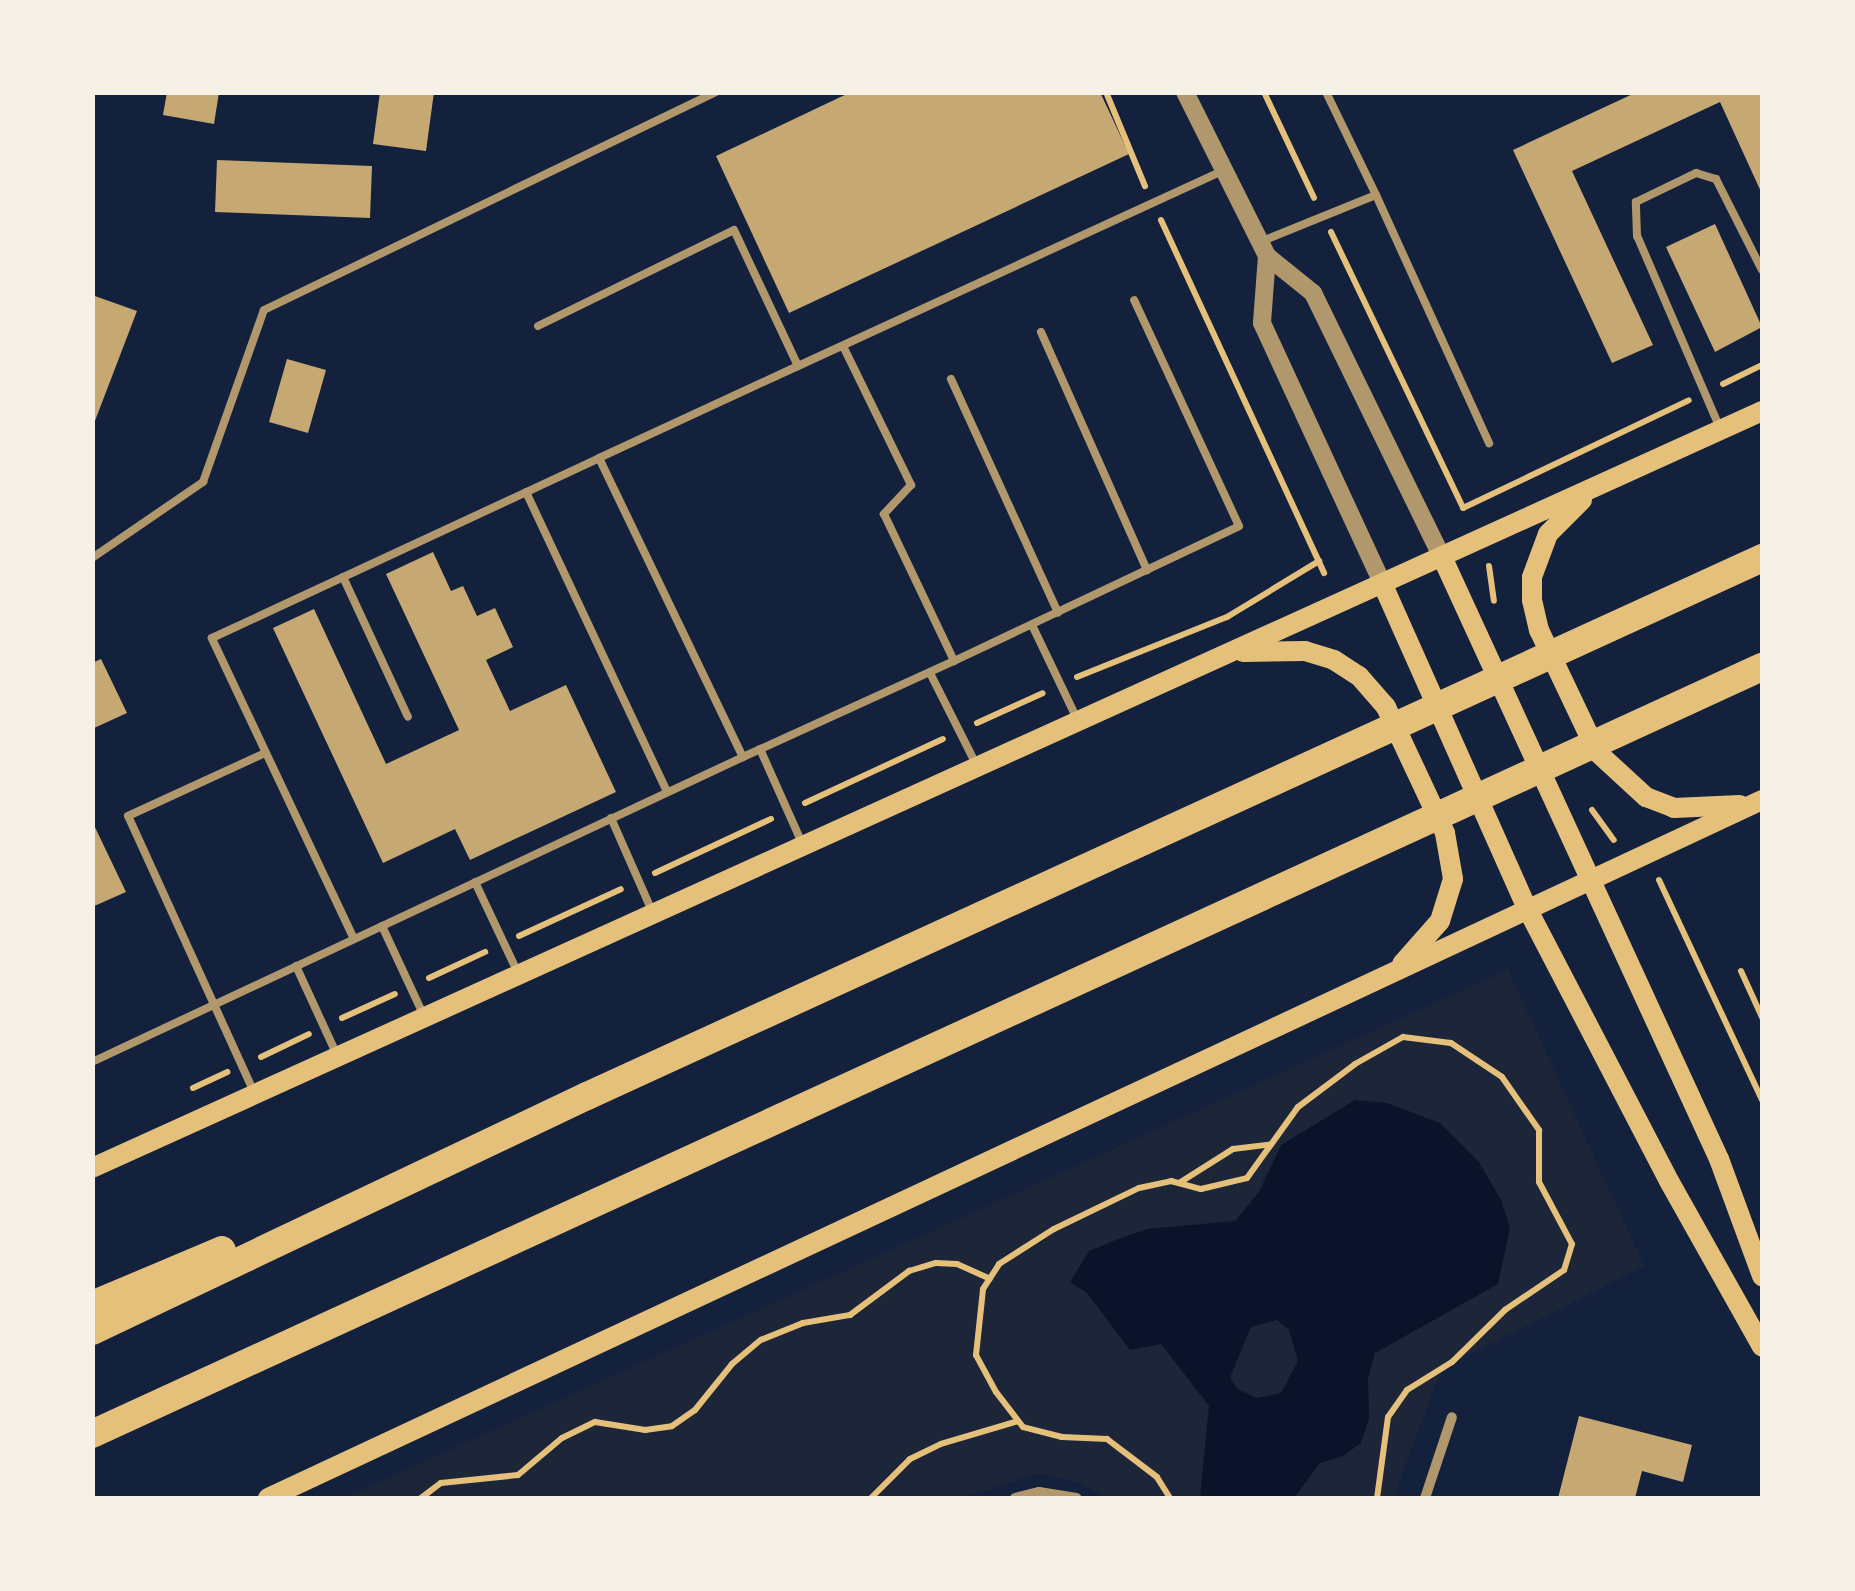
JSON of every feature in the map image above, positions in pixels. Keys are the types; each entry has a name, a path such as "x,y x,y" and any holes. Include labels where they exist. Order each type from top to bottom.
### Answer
{"highway":[{"path":"92,1331 587,1096 1762,558"},
{"path":"92,1434 1762,667"},
{"path":"92,1304 587,1096"}],"main road":[{"path":"92,1168 1443,559 1762,411"},
{"path":"1590,491 1548,534 1532,578 1532,600 1538,630 1596,752 1622,780 1646,797 1674,808 1758,802"},
{"path":"1443,559 1719,1159 1762,1276"},
{"path":"1382,586 1528,910 1668,1181 1762,1347"},
{"path":"1236,652 1306,651 1334,660 1359,676 1386,707 1445,834 1453,879 1440,921 1397,970"},
{"path":"268,1498 1758,802"}],"street":[{"path":"1185,92 1264,249 1313,292 1443,559"},
{"path":"1264,249 1262,323 1382,586"},
{"path":"1425,1498 1452,1417"},
{"path":"1015,1498 1039,1492 1077,1498"}],"lane":[{"path":"92,558 204,482 264,310 716,92"},
{"path":"1326,92 1489,443"},
{"path":"354,939 212,638 1224,170"},
{"path":"1720,430 1637,236 1636,202 1696,173 1716,179 1762,270"},
{"path":"1264,249 1376,195"},
{"path":"538,326 734,230 798,366"},
{"path":"92,1062 1239,526 1134,300"},
{"path":"1041,332 1147,570"},
{"path":"842,346 911,486 884,514 954,662"},
{"path":"951,379 1058,613"},
{"path":"599,458 742,756"},
{"path":"526,492 667,792"},
{"path":"344,577 408,717"},
{"path":"1032,625 1079,723"},
{"path":"930,673 978,768"},
{"path":"760,748 804,847"},
{"path":"256,1094 212,1006 128,816 266,752"},
{"path":"611,818 654,915"},
{"path":"475,882 518,975"},
{"path":"382,926 425,1018"},
{"path":"296,966 338,1057"}],"path":[{"path":"1106,92 1324,573"},
{"path":"175,1096 960,731 1227,616 1319,561"},
{"path":"1659,880 1762,1100"},
{"path":"1741,972 1762,1016"},
{"path":"1170,1498 1157,1477 1107,1439 1062,1437 1024,1428 1018,1421 976,1355 980,1304 999,1264 1054,1228 1139,1188 1180,1183 1201,1189 1247,1178 1298,1106 1355,1064 1403,1037 1451,1042 1502,1077 1539,1130 1539,1182 1572,1244 1564,1270 1505,1310 1452,1362 1407,1390 1388,1417 1377,1498"},
{"path":"1180,1183 1233,1148 1272,1144"},
{"path":"421,1498 441,1483 518,1476 562,1438 595,1422 645,1430 672,1426 695,1410 732,1364 761,1340 803,1322 850,1315 909,1271 936,1263 957,1264 990,1279"},
{"path":"871,1498 910,1459 942,1444 1018,1421"}],"shaded area":[{"path":"1508,970 1644,1266 1447,1366 1436,1383 1393,1498 1107,1498 1078,1482 1039,1473 962,1498 344,1498"},
{"path":"1355,1100 1387,1103 1440,1123 1479,1162 1501,1200 1510,1228 1498,1284 1375,1353 1368,1378 1369,1418 1361,1443 1343,1456 1320,1463 1294,1498 1200,1498 1209,1406 1161,1344 1130,1350 1087,1293 1070,1282 1089,1251 1118,1239 1147,1229 1235,1221 1259,1192 1281,1145","holes":["1277,1320 1289,1330 1298,1361 1281,1393 1257,1398 1237,1389 1230,1377 1251,1327"]}],"building":[{"path":"167,92 219,92 214,124 163,115"},
{"path":"380,92 434,92 426,151 373,144"},
{"path":"851,92 1100,92 1129,154 789,313 716,156"},
{"path":"1637,92 1762,92 1762,194 1720,102 1572,171 1653,345 1612,363 1513,150"},
{"path":"217,160 372,166 370,218 215,212"},
{"path":"1715,224 1762,327 1715,352 1666,247"},
{"path":"92,295 137,311 93,426 92,426"},
{"path":"287,359 326,370 308,433 269,422"},
{"path":"433,552 451,591 463,586 477,616 495,608 513,647 486,660 510,711 566,685 616,792 470,860 455,829 383,863 273,628 314,609 386,764 459,730 386,574"},
{"path":"101,659 127,713 92,729 92,663"},
{"path":"92,821 126,892 92,907"},
{"path":"1579,1416 1692,1445 1683,1482 1642,1471 1635,1498 1558,1498"}]}
